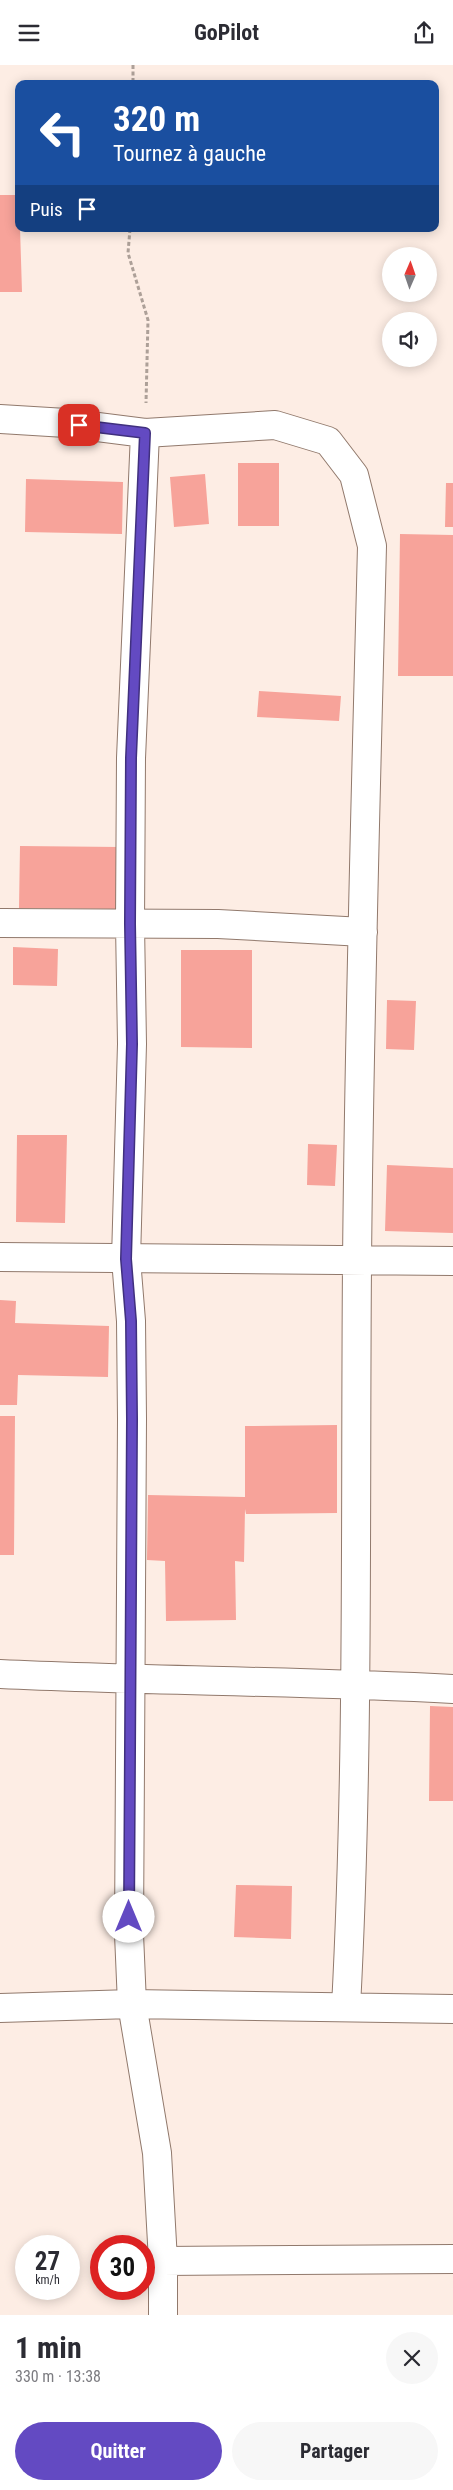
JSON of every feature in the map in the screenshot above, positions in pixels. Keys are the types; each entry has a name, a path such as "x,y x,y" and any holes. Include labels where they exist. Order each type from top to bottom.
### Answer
{"street":[{"path":"0,419 66,423 145,433 274,425 328,441 354,475 372,546 357,1260 351,1903 346,2007"},
{"path":"145,433 135,651 130,924 132,1044 126,1259 131,1321 132,1399 129,1680 132,2004 157,2153 163,2261 163,2315"},
{"path":"0,923 218,924 363,932"},
{"path":"0,1257 453,1261"},
{"path":"0,1674 129,1680 236,1680 453,1689"},
{"path":"0,2008 132,2004 453,2009"},
{"path":"163,2261 453,2259"}],"path":[{"path":"133,65 133,80"},
{"path":"130,232 128,253 148,320 145,433"}],"building":[{"path":"0,195 15,195 15,232 20,232 22,292 0,292"},
{"path":"238,463 279,463 279,526 238,526"},
{"path":"205,474 209,524 174,527 170,477"},
{"path":"26,479 123,482 122,534 25,532"},
{"path":"446,483 453,483 453,527 445,527"},
{"path":"400,534 453,535 453,676 398,676"},
{"path":"259,691 341,696 339,721 257,717"},
{"path":"20,846 120,847 119,909 19,908"},
{"path":"13,947 58,949 57,986 13,985"},
{"path":"181,950 252,950 252,1048 181,1047"},
{"path":"387,1000 416,1001 414,1050 386,1049"},
{"path":"17,1135 67,1135 65,1223 16,1222"},
{"path":"308,1144 337,1145 335,1186 307,1185"},
{"path":"387,1165 453,1168 453,1233 385,1231"},
{"path":"0,1300 16,1301 15,1323 109,1326 108,1377 18,1375 17,1405 0,1405"},
{"path":"0,1416 15,1416 14,1555 0,1555"},
{"path":"337,1425 337,1513 246,1514 245,1509 244,1562 235,1561 236,1620 166,1621 165,1561 147,1560 148,1495 245,1497 245,1426"},
{"path":"430,1706 453,1707 453,1801 429,1801"},
{"path":"236,1885 292,1886 291,1939 234,1937"}],"route":[{"path":"79,425 145,433 131,758 130,924 132,1044 126,1259 131,1321 132,1419 129,1917"}]}
